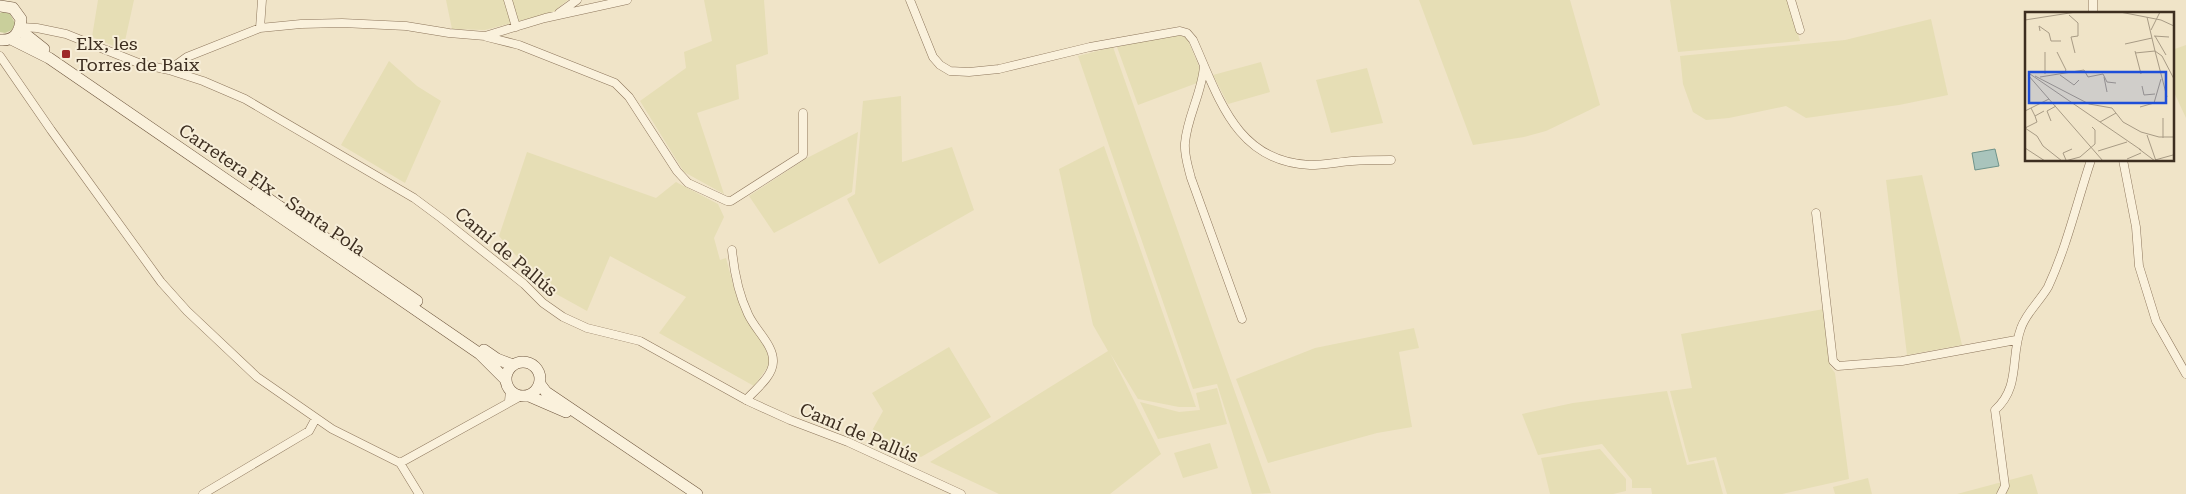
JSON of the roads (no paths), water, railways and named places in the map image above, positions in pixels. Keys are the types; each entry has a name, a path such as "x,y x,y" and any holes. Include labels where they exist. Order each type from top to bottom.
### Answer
{"main road":[{"name":"Carretera Elx - Santa Pola","path":"0,6 13,8 28,38 399,288 497,359 513,365"},
{"path":"4,39 21,26"},
{"name":"Carretera Elx - Santa Pola","path":"4,39 49,58 472,348 515,393 567,413 686,494"},
{"path":"523,362 533,365 540,374 540,384 537,389 515,393 506,374 513,365 523,362"},
{"path":"540,384 546,392 697,494"}],"street":[{"path":"260,28 262,0"},
{"path":"508,0 516,27"},
{"path":"556,16 577,0"},
{"path":"485,36 556,16 627,0"},
{"path":"910,0 934,57 940,65 950,70 969,72 999,69 1071,51 1180,31 1187,33 1193,40 1234,125 1252,145 1271,156 1293,163 1312,165 1391,160"},
{"path":"1791,0 1800,30"},
{"path":"169,70 187,57 260,28 342,23 406,26 448,34 485,36 519,45 616,83 629,97 677,172 688,184 731,201 803,155 803,113"},
{"name":"Camí de Pallús","path":"21,26 66,34 141,64 169,70 203,81 245,99 414,198 524,284 543,303 563,317 587,328 640,341 746,400 790,420 848,442 961,494"},
{"path":"4,39 1,50 6,64"},
{"path":"0,56 51,130 167,289 187,312 257,378 332,429 400,463 419,494"},
{"path":"1204,64 1199,97 1185,141 1185,154 1191,178 1242,319"},
{"path":"2001,494 2005,486 1995,410 2005,401 2010,390 2015,367 2016,340 2022,325 2047,289 2057,266 2091,161"},
{"path":"2123,161 2136,227 2139,266 2156,321 2186,374"},
{"path":"1816,213 1833,362 1838,366 1902,361 2016,340"},
{"path":"732,250 733,268 748,314 772,352 773,364 765,379 746,400"},
{"path":"400,463 470,425 515,393"},
{"path":"203,494 309,431 316,418"}],"water":[{"path":"1995,149 1999,166 1975,170 1972,153"}],"place":[{"name":"Elx, les Torres de Baix","path":"66,54"}]}
